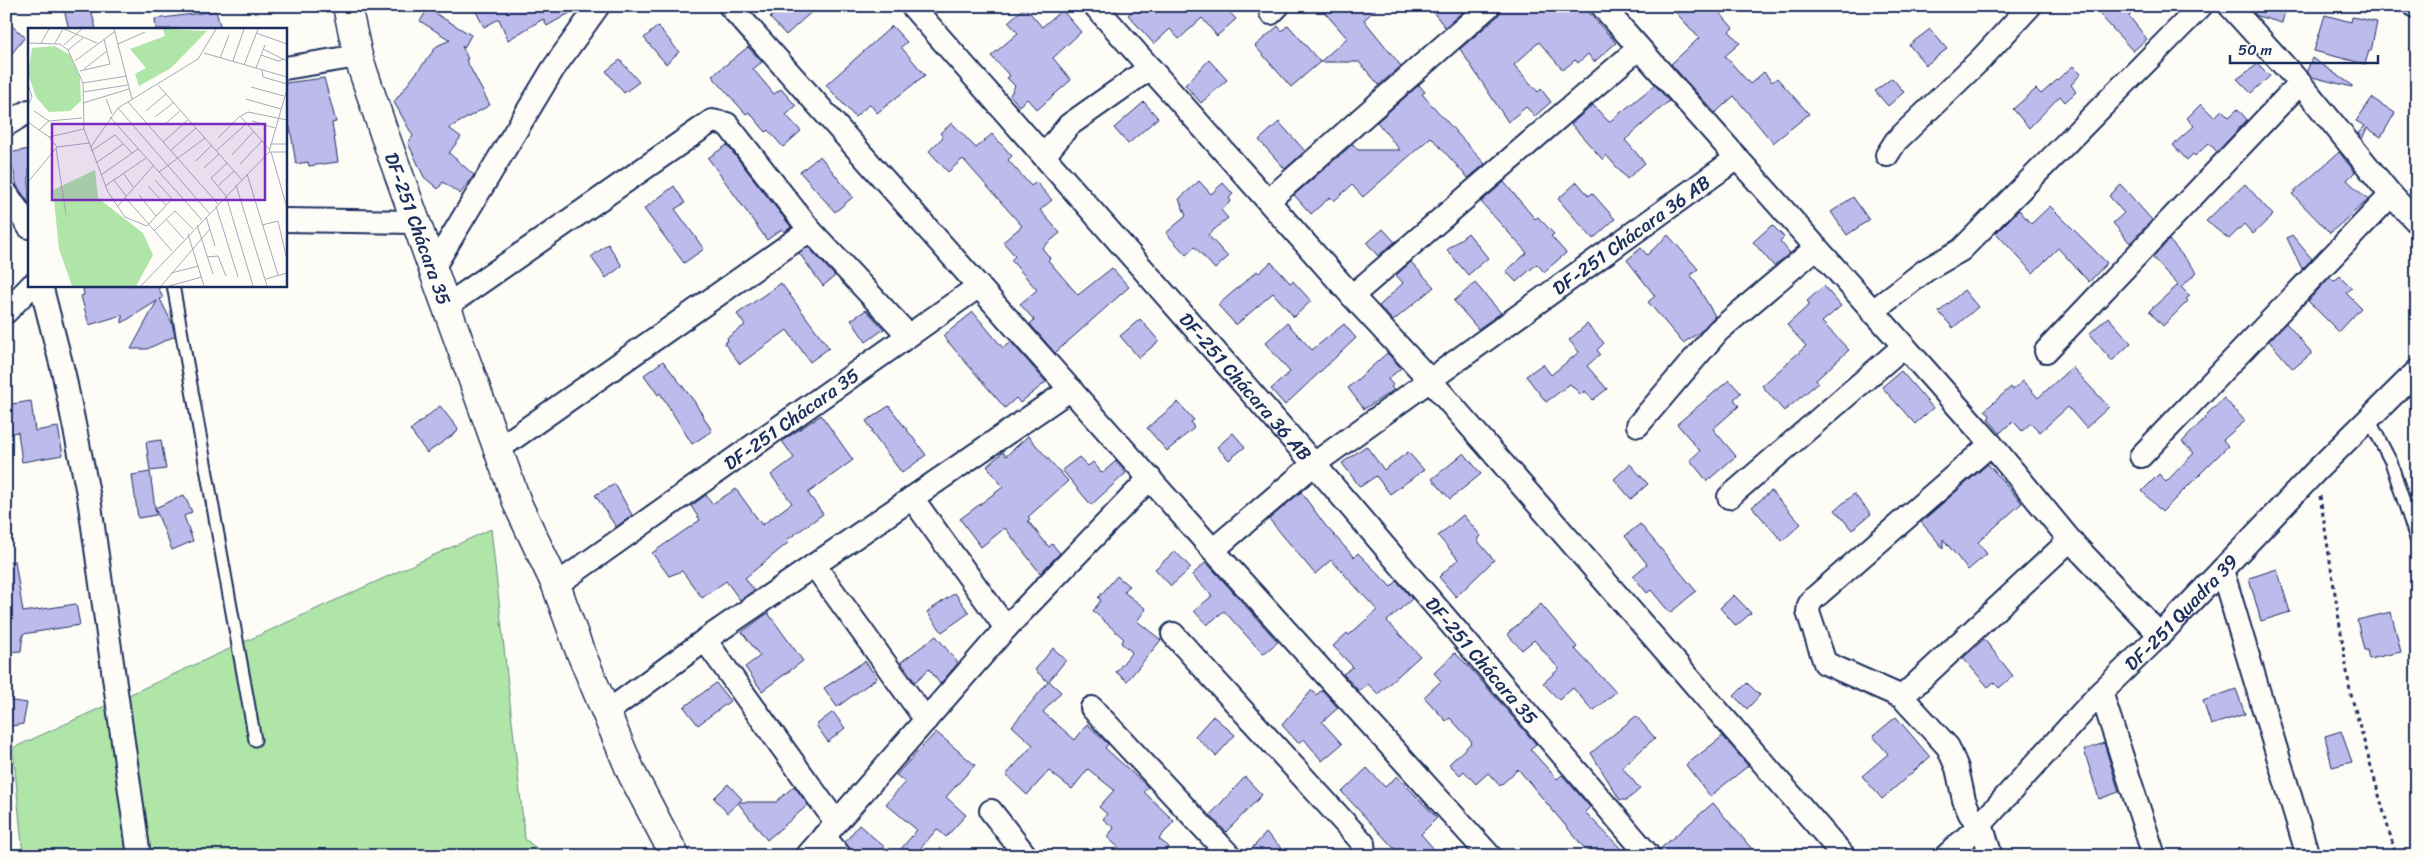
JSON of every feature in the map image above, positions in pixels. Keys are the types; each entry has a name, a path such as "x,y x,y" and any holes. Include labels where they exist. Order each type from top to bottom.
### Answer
{"street":[{"name":"DF-251 Chácara 35","path":"347,6 358,56 445,307 518,505 556,585 578,646 632,774 674,856"},
{"path":"433,268 554,69 598,6"},
{"path":"730,6 1214,550 1490,856"},
{"name":"DF-251 Chácara 36 AB","path":"912,6 1314,464 1737,158"},
{"path":"1095,6 1352,296 1430,380 1844,856"},
{"path":"1268,200 1489,6"},
{"path":"1602,6 1991,444 2070,540 2160,635"},
{"path":"1887,155 1896,141 1981,59 2030,6"},
{"path":"1872,312 1926,270 1961,250 2201,6"},
{"path":"2230,6 2300,83 2391,195 2417,222"},
{"path":"1352,296 1639,48"},
{"path":"286,68 358,56"},
{"path":"1044,156 1069,125 1150,68"},
{"path":"2046,351 2300,83"},
{"path":"6,125 28,112"},
{"path":"445,307 712,121 727,124 810,230 908,335"},
{"path":"6,193 28,226"},
{"path":"2141,456 2391,195"},
{"path":"286,220 415,222"},
{"path":"498,449 810,230"},
{"path":"1638,425 1718,331 1816,248"},
{"path":"6,312 31,286"},
{"path":"41,286 64,375 88,498 139,856"},
{"name":"DF-251 Chácara 35","path":"556,585 979,286"},
{"path":"1729,497 1904,346"},
{"name":"DF-251 Quadra 39","path":"1946,856 1981,824 2101,692 2160,635 2316,471 2417,371"},
{"path":"607,712 705,640 1071,389"},
{"path":"1990,856 1981,824 1970,814 1967,807 1957,768 1948,747 1902,697 1825,663 1808,612 1809,605 1991,444"},
{"name":"DF-251 Chácara 35","path":"1314,464 1649,856"},
{"path":"1214,550 1314,464"},
{"path":"807,856 1006,628 1150,478"},
{"path":"912,498 1006,628"},
{"path":"1902,697 2070,540"},
{"path":"814,565 926,720"},
{"path":"2222,570 2308,856"},
{"path":"1173,634 1363,843 1364,856"},
{"path":"705,640 830,829 840,856"},
{"path":"2101,692 2154,856"},
{"path":"1092,708 1230,856"},
{"path":"991,811 1026,856"}],"lane":[{"path":"172,286 255,740"},
{"path":"2369,419 2391,462 2417,542"}],"path":[{"path":"2316,471 2350,690 2396,856"}],"green space":[{"path":"491,529 525,839 546,856 23,856 13,748"}],"building":[{"path":"63,6 90,6 96,28 69,28"},
{"path":"473,6 582,6 547,26 543,19 508,40 499,19 484,27"},
{"path":"782,6 818,6 786,35 770,18"},
{"path":"1137,6 1224,6 1236,19 1217,36 1202,18 1179,39 1170,29 1154,44 1128,15"},
{"path":"1319,6 1379,6 1364,20 1401,66 1379,85 1359,62 1320,62 1347,38"},
{"path":"1428,6 1469,6 1445,27"},
{"path":"1502,6 1583,6 1616,43 1594,62 1588,54 1578,63 1575,60 1563,70 1539,42 1514,65 1538,92 1541,89 1551,102 1535,116 1526,107 1508,122 1460,49 1498,16"},
{"path":"1670,6 1714,6 1733,28 1729,31 1740,43 1725,56 1750,84 1764,72 1772,82 1777,78 1809,114 1773,143 1734,96 1715,113 1671,64 1699,38"},
{"path":"2092,6 2139,6 2129,16 2147,39 2133,51"},
{"path":"2248,6 2286,6 2282,23 2257,16"},
{"path":"1025,7 1042,27 1062,10 1081,32 1053,58 1071,80 1037,110 1027,99 1019,106 1010,95 1015,86 1007,78 1010,76 991,56 1018,33 1008,22"},
{"path":"428,9 471,35 464,48 462,46 468,59 466,60 490,105 449,128 461,137 449,153 474,175 460,194 443,182 438,189 424,177 408,143 413,136 394,102 437,46 450,40 420,21"},
{"path":"216,11 221,28 156,28 155,19"},
{"path":"2325,15 2351,22 2352,17 2377,22 2371,51 2369,51 2365,64 2314,51"},
{"path":"6,21 25,37 6,61"},
{"path":"1288,25 1320,62 1291,87 1255,46 1278,26 1282,31"},
{"path":"658,26 679,52 666,64 644,38"},
{"path":"892,26 907,42 901,47 925,75 877,113 870,104 855,117 826,85"},
{"path":"1930,29 1947,49 1926,65 1909,45"},
{"path":"748,47 762,62 753,69 774,94 781,89 796,106 786,115 801,131 783,147 768,130 766,132 749,112 746,114 712,76"},
{"path":"2312,58 2352,85 2352,87 2312,77 2307,71"},
{"path":"620,60 639,82 624,93 606,71"},
{"path":"1209,60 1227,80 1201,103 1185,85"},
{"path":"2258,64 2270,76 2251,93 2237,79"},
{"path":"2073,66 2081,74 2071,85 2076,92 2065,102 2060,96 2029,128 2013,109 2036,89 2041,94"},
{"path":"324,78 336,122 332,123 338,162 309,166 308,162 296,164 290,127 286,127 286,83"},
{"path":"1892,78 1904,92 1888,106 1875,91"},
{"path":"1419,85 1425,92 1422,94 1485,164 1468,178 1431,137 1363,197 1352,185 1334,201 1330,197 1311,214 1294,195 1353,144 1358,150 1400,150 1377,122"},
{"path":"1655,85 1669,101 1625,140 1645,163 1627,179 1606,155 1603,160 1571,124 1593,105 1609,122"},
{"path":"2372,98 2395,113 2381,137 2367,128 2362,139 2358,133 2365,126 2356,121"},
{"path":"1144,102 1158,118 1128,144 1114,128"},
{"path":"2201,104 2214,117 2222,110 2229,117 2238,109 2247,120 2217,152 2209,143 2195,156 2193,154 2187,160 2173,145 2194,126 2187,118"},
{"path":"1279,122 1305,151 1285,169 1259,140"},
{"path":"952,123 976,148 992,134 1012,156 1008,160 1031,186 1036,182 1052,200 1040,210 1060,233 1042,248 1050,258 1048,260 1078,295 1112,268 1129,287 1055,353 1030,324 1034,320 1020,304 1037,290 1011,260 1015,256 1003,242 1022,226 963,159 948,172 929,151 943,137 940,133"},
{"path":"727,145 791,227 784,232 782,229 767,240 708,158"},
{"path":"28,149 28,202 17,186 9,153"},
{"path":"2339,152 2355,172 2347,180 2368,200 2330,233 2292,194"},
{"path":"820,156 853,197 835,212 800,172"},
{"path":"1199,181 1211,194 1223,183 1233,194 1229,198 1231,201 1221,210 1228,218 1208,235 1228,257 1215,269 1195,247 1186,255 1166,233 1186,216 1179,199"},
{"path":"1504,182 1535,219 1538,217 1554,234 1551,236 1566,253 1544,272 1537,264 1516,282 1506,271 1527,253 1481,202"},
{"path":"1577,182 1589,196 1592,193 1615,219 1593,239 1558,199"},
{"path":"2245,184 2273,215 2253,234 2244,224 2229,239 2206,221"},
{"path":"2121,185 2152,220 2130,243 2113,223 2124,213 2109,196"},
{"path":"674,186 685,203 675,209 704,249 684,263 644,209"},
{"path":"1853,197 1869,220 1847,235 1831,212"},
{"path":"2050,206 2107,263 2089,282 2058,248 2033,273 1996,233 2019,210 2031,224"},
{"path":"1772,225 1784,237 1780,241 1790,253 1774,266 1753,242"},
{"path":"1383,229 1395,242 1378,256 1367,243"},
{"path":"1468,233 1488,258 1468,275 1447,250"},
{"path":"1668,235 1698,269 1691,275 1715,316 1700,332 1683,343 1648,302 1655,296 1627,260 1641,248 1647,255"},
{"path":"2292,235 2312,259 2302,269 2287,238"},
{"path":"2169,240 2197,272 2181,287 2190,296 2186,299 2188,301 2163,326 2149,311 2178,285 2153,258"},
{"path":"608,244 622,266 606,278 591,257"},
{"path":"808,247 835,276 823,286 799,253"},
{"path":"1271,262 1290,283 1293,281 1311,301 1294,317 1273,293 1236,325 1218,305 1257,271 1259,273"},
{"path":"1411,262 1434,287 1393,321 1379,306 1403,283 1396,275"},
{"path":"2340,276 2352,288 2346,293 2361,308 2339,332 2308,301 2328,279 2331,278 2334,281"},
{"path":"781,283 829,348 810,362 787,330 740,364 724,343 728,341 727,338 745,325 737,314"},
{"path":"1475,283 1501,313 1478,329 1454,301"},
{"path":"94,286 157,286 163,298 160,299 172,323 175,336 147,349 131,349 157,301 122,323 122,315 89,325 81,296 84,295 83,289"},
{"path":"1824,286 1841,306 1822,322 1849,350 1816,380 1818,383 1784,411 1762,386 1806,346 1787,325 1810,304 1807,301"},
{"path":"1964,290 1978,307 1953,328 1939,312"},
{"path":"866,310 884,329 866,342 851,320"},
{"path":"973,312 1003,348 1011,342 1046,382 1020,403 1016,398 1005,408 943,336"},
{"path":"2108,317 2131,343 2112,361 2089,334"},
{"path":"1140,319 1159,341 1139,358 1120,336"},
{"path":"1287,323 1312,350 1344,324 1356,338 1285,405 1271,389 1290,372 1265,343"},
{"path":"2286,323 2312,353 2293,369 2269,341"},
{"path":"1587,324 1604,343 1597,350 1600,354 1587,366 1607,389 1593,400 1585,391 1581,395 1570,384 1546,402 1526,376 1543,364 1551,375 1579,352 1569,340"},
{"path":"1387,353 1401,368 1388,379 1393,385 1391,387 1394,390 1364,409 1348,388"},
{"path":"663,361 694,401 712,431 692,444 660,393 658,395 644,375"},
{"path":"2072,367 2109,407 2086,428 2068,407 2040,432 2031,423 2022,431 2013,421 2000,433 1988,419 1990,416 1985,410 2011,387 2013,390 2023,381 2038,398"},
{"path":"1901,371 1933,408 1915,424 1882,387"},
{"path":"1729,380 1741,393 1734,399 1739,406 1713,429 1736,456 1707,481 1690,460 1700,451 1677,424"},
{"path":"2224,398 2245,421 2223,440 2228,446 2162,512 2142,491 2159,474 2166,482 2194,453 2182,442"},
{"path":"31,401 35,431 58,427 63,455 22,462 18,432 6,434 6,405"},
{"path":"1178,402 1194,420 1191,422 1194,428 1167,451 1147,428"},
{"path":"440,406 458,429 457,432 427,453 410,430"},
{"path":"889,406 926,455 902,473 871,432 873,431 866,421"},
{"path":"821,415 853,460 808,493 823,514 787,540 789,542 745,578 754,590 740,600 726,581 702,598 682,571 669,576 652,553 700,520 691,506 706,495 712,504 736,489 762,525 792,503 771,475 794,458 782,441"},
{"path":"1233,433 1245,447 1229,460 1217,447"},
{"path":"1028,436 1068,481 1028,517 1030,519 1028,521 1049,547 1052,544 1060,553 1040,573 1005,528 981,547 960,519 1003,487 987,466 1003,452 1006,456"},
{"path":"161,440 166,469 150,471 146,442"},
{"path":"1366,446 1384,470 1408,452 1424,470 1390,494 1376,476 1360,487 1342,463"},
{"path":"1464,453 1481,474 1450,499 1432,479"},
{"path":"1079,457 1088,466 1093,462 1102,473 1116,461 1126,473 1091,505 1062,470"},
{"path":"1630,464 1648,484 1631,499 1614,479"},
{"path":"1988,464 2022,503 1978,542 1987,554 1968,570 1943,539 1943,548 1921,522"},
{"path":"150,472 156,515 138,518 132,475"},
{"path":"615,484 632,515 616,527 595,495"},
{"path":"1771,491 1801,524 1782,541 1752,507"},
{"path":"1301,492 1325,525 1354,557 1358,553 1391,587 1397,581 1412,599 1387,621 1420,656 1378,694 1368,684 1359,691 1343,674 1353,667 1333,646 1347,633 1349,635 1377,610 1331,560 1315,574 1269,519"},
{"path":"1854,494 1871,514 1852,530 1835,510"},
{"path":"184,495 192,512 184,516 193,541 172,550 155,508"},
{"path":"1463,515 1481,536 1477,540 1494,560 1456,597 1439,577 1458,559 1438,536"},
{"path":"1640,524 1696,591 1670,613 1651,590 1647,593 1633,576 1647,564 1625,536"},
{"path":"1175,551 1191,568 1171,586 1155,569"},
{"path":"15,561 23,612 76,604 80,625 23,634 21,651 6,652 6,562"},
{"path":"1206,562 1278,642 1263,654 1224,611 1207,625 1194,611 1212,596 1192,575"},
{"path":"2277,569 2290,612 2261,621 2249,578"},
{"path":"1117,576 1129,586 1124,592 1146,609 1137,621 1161,640 1127,681 1116,672 1132,652 1121,643 1124,639 1093,611 1101,600 1098,598"},
{"path":"955,593 969,613 942,632 927,612"},
{"path":"1734,595 1751,613 1736,626 1720,608"},
{"path":"1541,604 1577,647 1575,649 1616,692 1593,711 1573,688 1559,700 1543,683 1559,669 1534,640 1522,650 1507,634"},
{"path":"2391,612 2401,652 2369,659 2367,650 2364,650 2357,620"},
{"path":"768,613 803,661 762,691 745,667 760,656 742,632"},
{"path":"936,636 958,663 940,684 929,669 915,682 901,662"},
{"path":"1984,639 2013,676 1999,688 1994,682 1988,687 1963,658"},
{"path":"1053,648 1066,660 1049,681 1061,692 1043,712 1075,740 1087,724 1108,744 1105,748 1148,787 1144,792 1174,821 1159,839 1169,847 1162,856 1128,856 1107,837 1114,828 1103,819 1107,814 1099,807 1114,790 1088,769 1072,789 1049,771 1027,795 1006,775 1033,745 1012,726 1048,682 1035,670"},
{"path":"1455,653 1536,744 1530,749 1557,779 1562,775 1590,807 1585,812 1628,856 1591,856 1518,769 1500,786 1488,773 1476,784 1464,771 1460,775 1449,764 1472,742 1450,718 1446,721 1424,697 1441,681 1434,673"},
{"path":"865,661 877,678 837,707 824,688"},
{"path":"716,683 730,701 698,725 684,707"},
{"path":"1747,683 1760,695 1747,709 1734,696"},
{"path":"2236,689 2245,714 2211,725 2203,701"},
{"path":"1312,690 1316,695 1322,690 1338,708 1322,722 1342,744 1322,761 1304,739 1298,743 1282,725"},
{"path":"6,700 27,703 23,724 6,727"},
{"path":"833,712 845,728 828,742 816,725"},
{"path":"1213,716 1235,735 1216,756 1195,736"},
{"path":"1636,716 1655,738 1622,767 1640,789 1627,800 1620,800 1591,753"},
{"path":"1896,717 1930,757 1882,799 1862,776 1888,754 1873,736"},
{"path":"2341,731 2352,762 2332,767 2325,736"},
{"path":"936,732 975,765 946,797 966,815 946,837 937,829 914,856 895,856 917,830 886,804 905,782 896,775"},
{"path":"1723,736 1748,766 1710,796 1686,765"},
{"path":"2104,743 2119,792 2099,799 2084,750"},
{"path":"1367,768 1385,787 1397,776 1437,818 1421,834 1440,856 1401,856 1342,792"},
{"path":"1245,777 1262,795 1226,832 1210,815"},
{"path":"728,784 742,799 739,802 776,802 794,786 808,805 767,840 738,803 727,813 714,798"},
{"path":"1713,803 1758,856 1662,856 1660,849"},
{"path":"859,825 895,856 855,856 845,842"},
{"path":"1266,833 1290,856 1245,856"}]}
